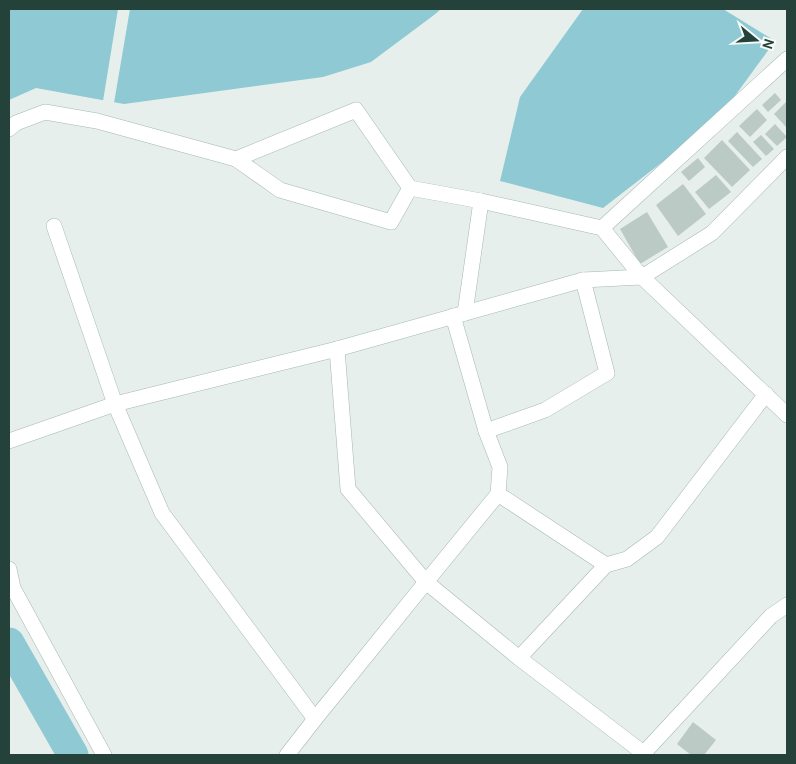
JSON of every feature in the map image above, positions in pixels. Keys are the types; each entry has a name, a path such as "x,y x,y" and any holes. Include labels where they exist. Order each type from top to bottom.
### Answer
{"street":[{"path":"602,228 787,59"},
{"path":"236,159 356,110 410,188 481,201 602,228 642,277 787,415"},
{"path":"9,129 16,123 46,112 97,121 236,159 280,190 392,222 410,188"},
{"path":"9,441 116,404 336,349 583,280 642,277 712,233 787,157"},
{"path":"287,755 498,494 500,467 486,431 459,315 481,201"},
{"path":"54,226 116,404 162,513 315,719"},
{"path":"486,431 545,410 607,373 583,280"},
{"path":"336,349 348,489 426,582 519,658 644,755 771,616 787,605"},
{"path":"519,658 606,565 627,560 657,537 766,394"},
{"path":"498,494 606,565"},
{"path":"9,569 13,588 104,755"}],"water":[{"path":"9,9 441,9 371,62 323,77 124,104 36,88 9,100"},
{"path":"583,9 723,9 775,41 718,119 603,208 500,181 520,97"}],"pier":[{"path":"118,9 130,9 114,103 103,101"}],"building":[{"path":"775,93 781,100 768,112 762,105"},
{"path":"787,101 787,128 774,114"},
{"path":"757,109 767,120 750,137 739,126"},
{"path":"775,124 787,137 777,146 765,134"},
{"path":"737,132 762,159 753,167 728,141"},
{"path":"761,135 774,149 766,156 753,142"},
{"path":"722,140 750,170 732,187 704,158"},
{"path":"698,158 705,167 689,181 681,172"},
{"path":"716,175 731,192 709,209 695,192"},
{"path":"683,184 706,214 678,236 656,205"},
{"path":"647,212 668,247 640,264 620,229"},
{"path":"693,722 716,740 704,755 691,755 677,744"}],"waterway":[{"path":"9,643 73,755"}]}
